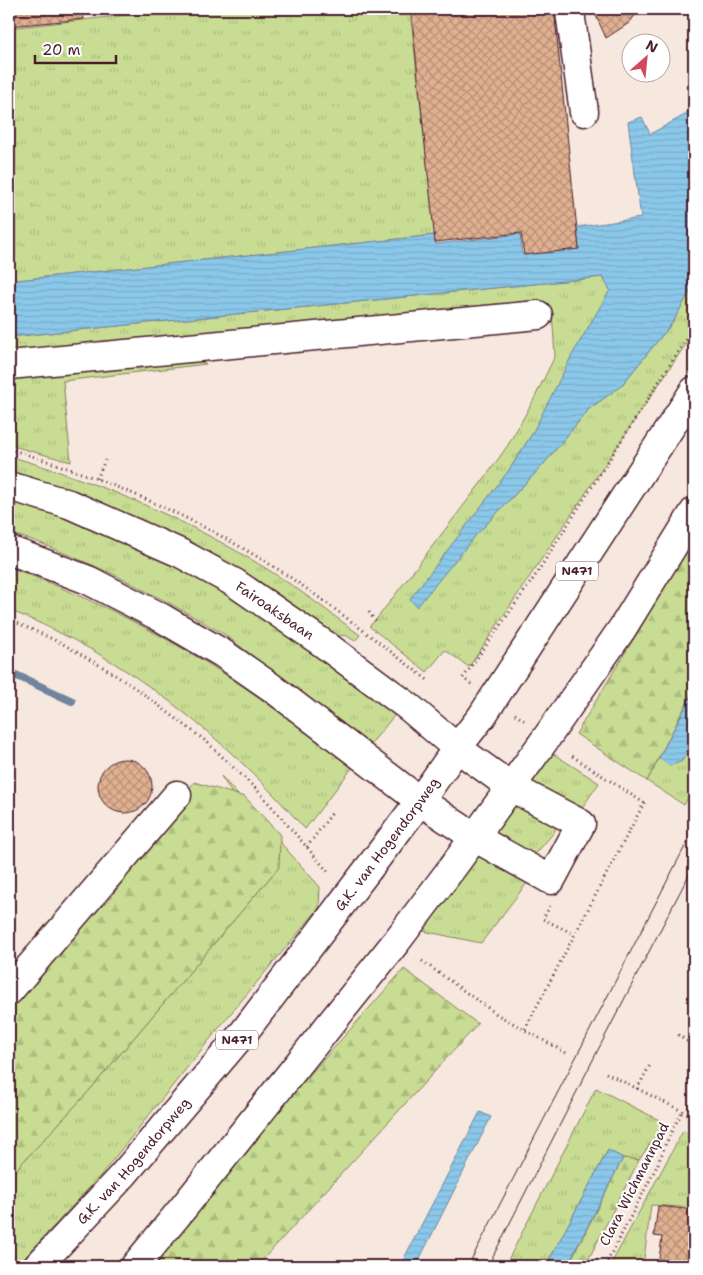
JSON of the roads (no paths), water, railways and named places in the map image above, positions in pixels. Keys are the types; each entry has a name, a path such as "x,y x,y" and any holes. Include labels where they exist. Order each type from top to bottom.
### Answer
{"main road":[{"path":"570,12 584,112"},
{"path":"9,365 538,315"},
{"name":"G.K. van Hogendorpweg","path":"38,1266 123,1175 244,1032 420,801 482,716 694,391"},
{"name":"Fairoaksbaan","path":"9,486 69,504 180,553 235,583 324,644 410,708 457,748 511,787 581,824 551,880 474,837"},
{"path":"135,1266 396,942 474,837 548,737 622,628 694,512"},
{"path":"9,550 88,580 162,618 222,653 420,801 474,837"},
{"path":"9,991 177,795"}],"water":[{"path":"694,105 694,284 673,322 621,386 589,409 542,466 476,535 417,607 410,599 509,470 532,434 572,355 610,290 603,277 9,337 9,281 435,235 436,244 520,234 522,254 579,247 577,227 641,218 628,122 642,117 650,134 683,116"},
{"path":"694,690 694,738 682,761 670,766 659,758"},
{"path":"480,1112 491,1117 416,1266 400,1266"},
{"path":"608,1150 623,1158 567,1266 546,1266"}],"waterway":[{"path":"9,672 72,701"}],"tram line":[{"path":"468,1266 694,829"},
{"path":"488,1266 694,865"}]}
